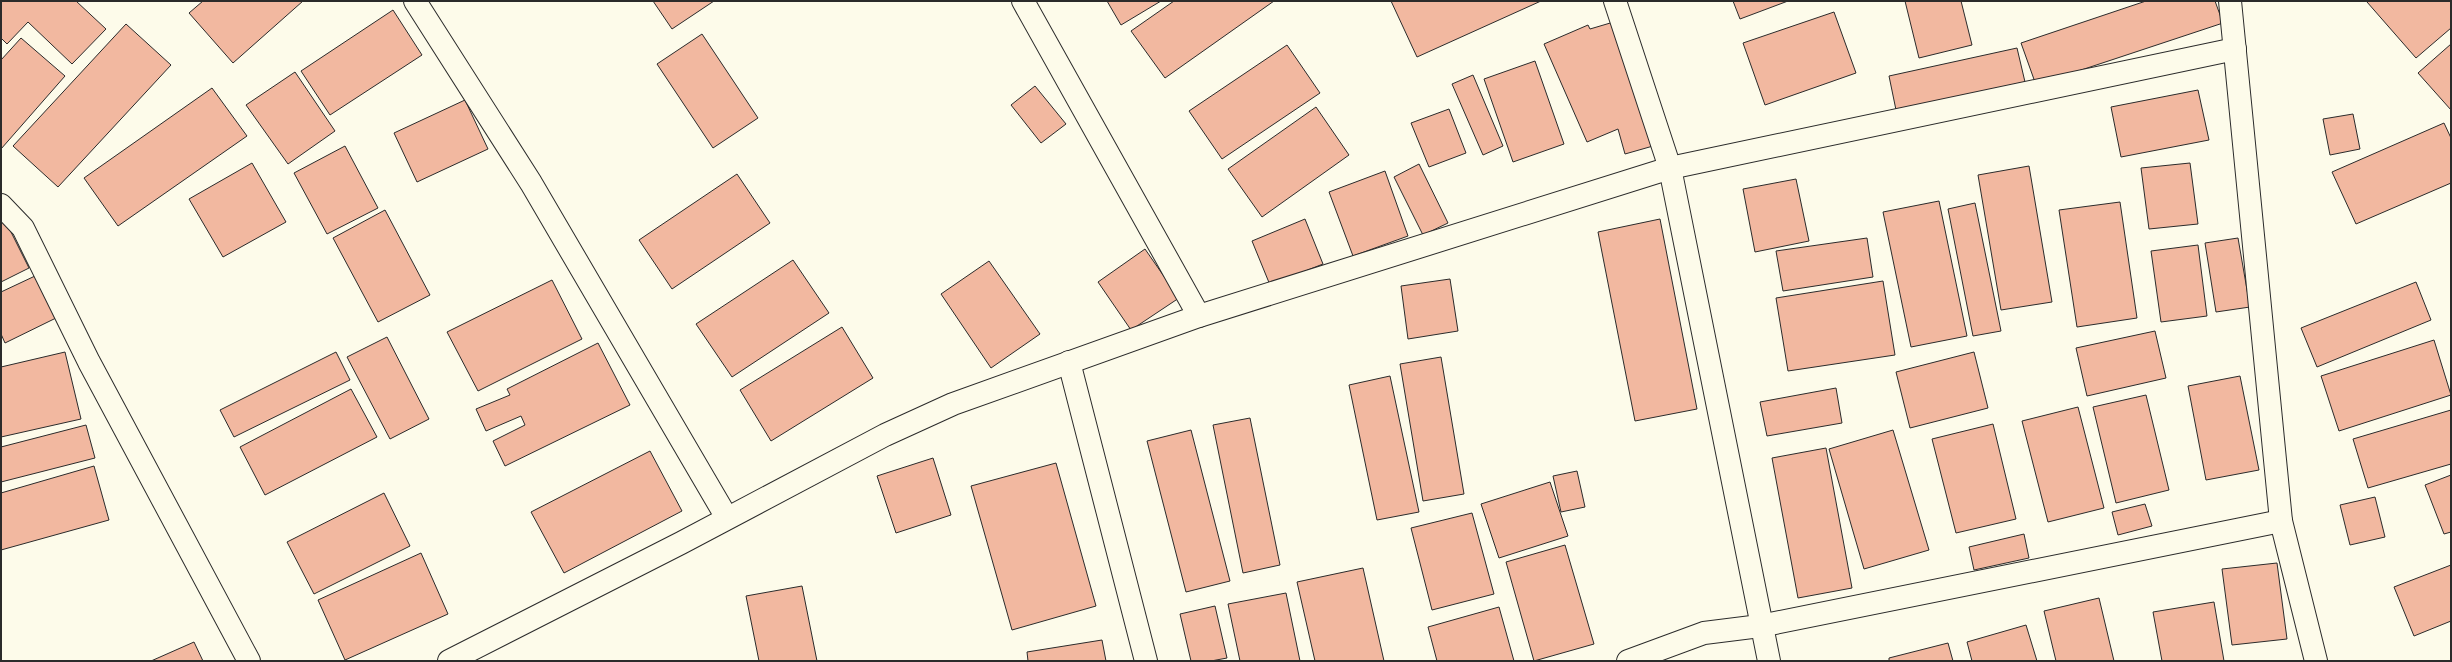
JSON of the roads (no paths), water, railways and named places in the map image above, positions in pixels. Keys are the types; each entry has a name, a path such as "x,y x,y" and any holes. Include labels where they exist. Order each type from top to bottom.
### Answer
{"street":[{"path":"415,1 530,183 727,518"},
{"path":"1023,1 1199,316"},
{"path":"1615,1 1670,168 1760,626 1769,661"},
{"path":"2230,1 2281,521 2316,661"},
{"path":"449,661 727,518 884,435 953,404 1199,316 1670,168 2235,49"},
{"path":"1,205 24,228 89,362 249,661"},
{"path":"1069,362 1146,661"},
{"path":"1628,661 1704,634 1760,626 2281,521"}]}
